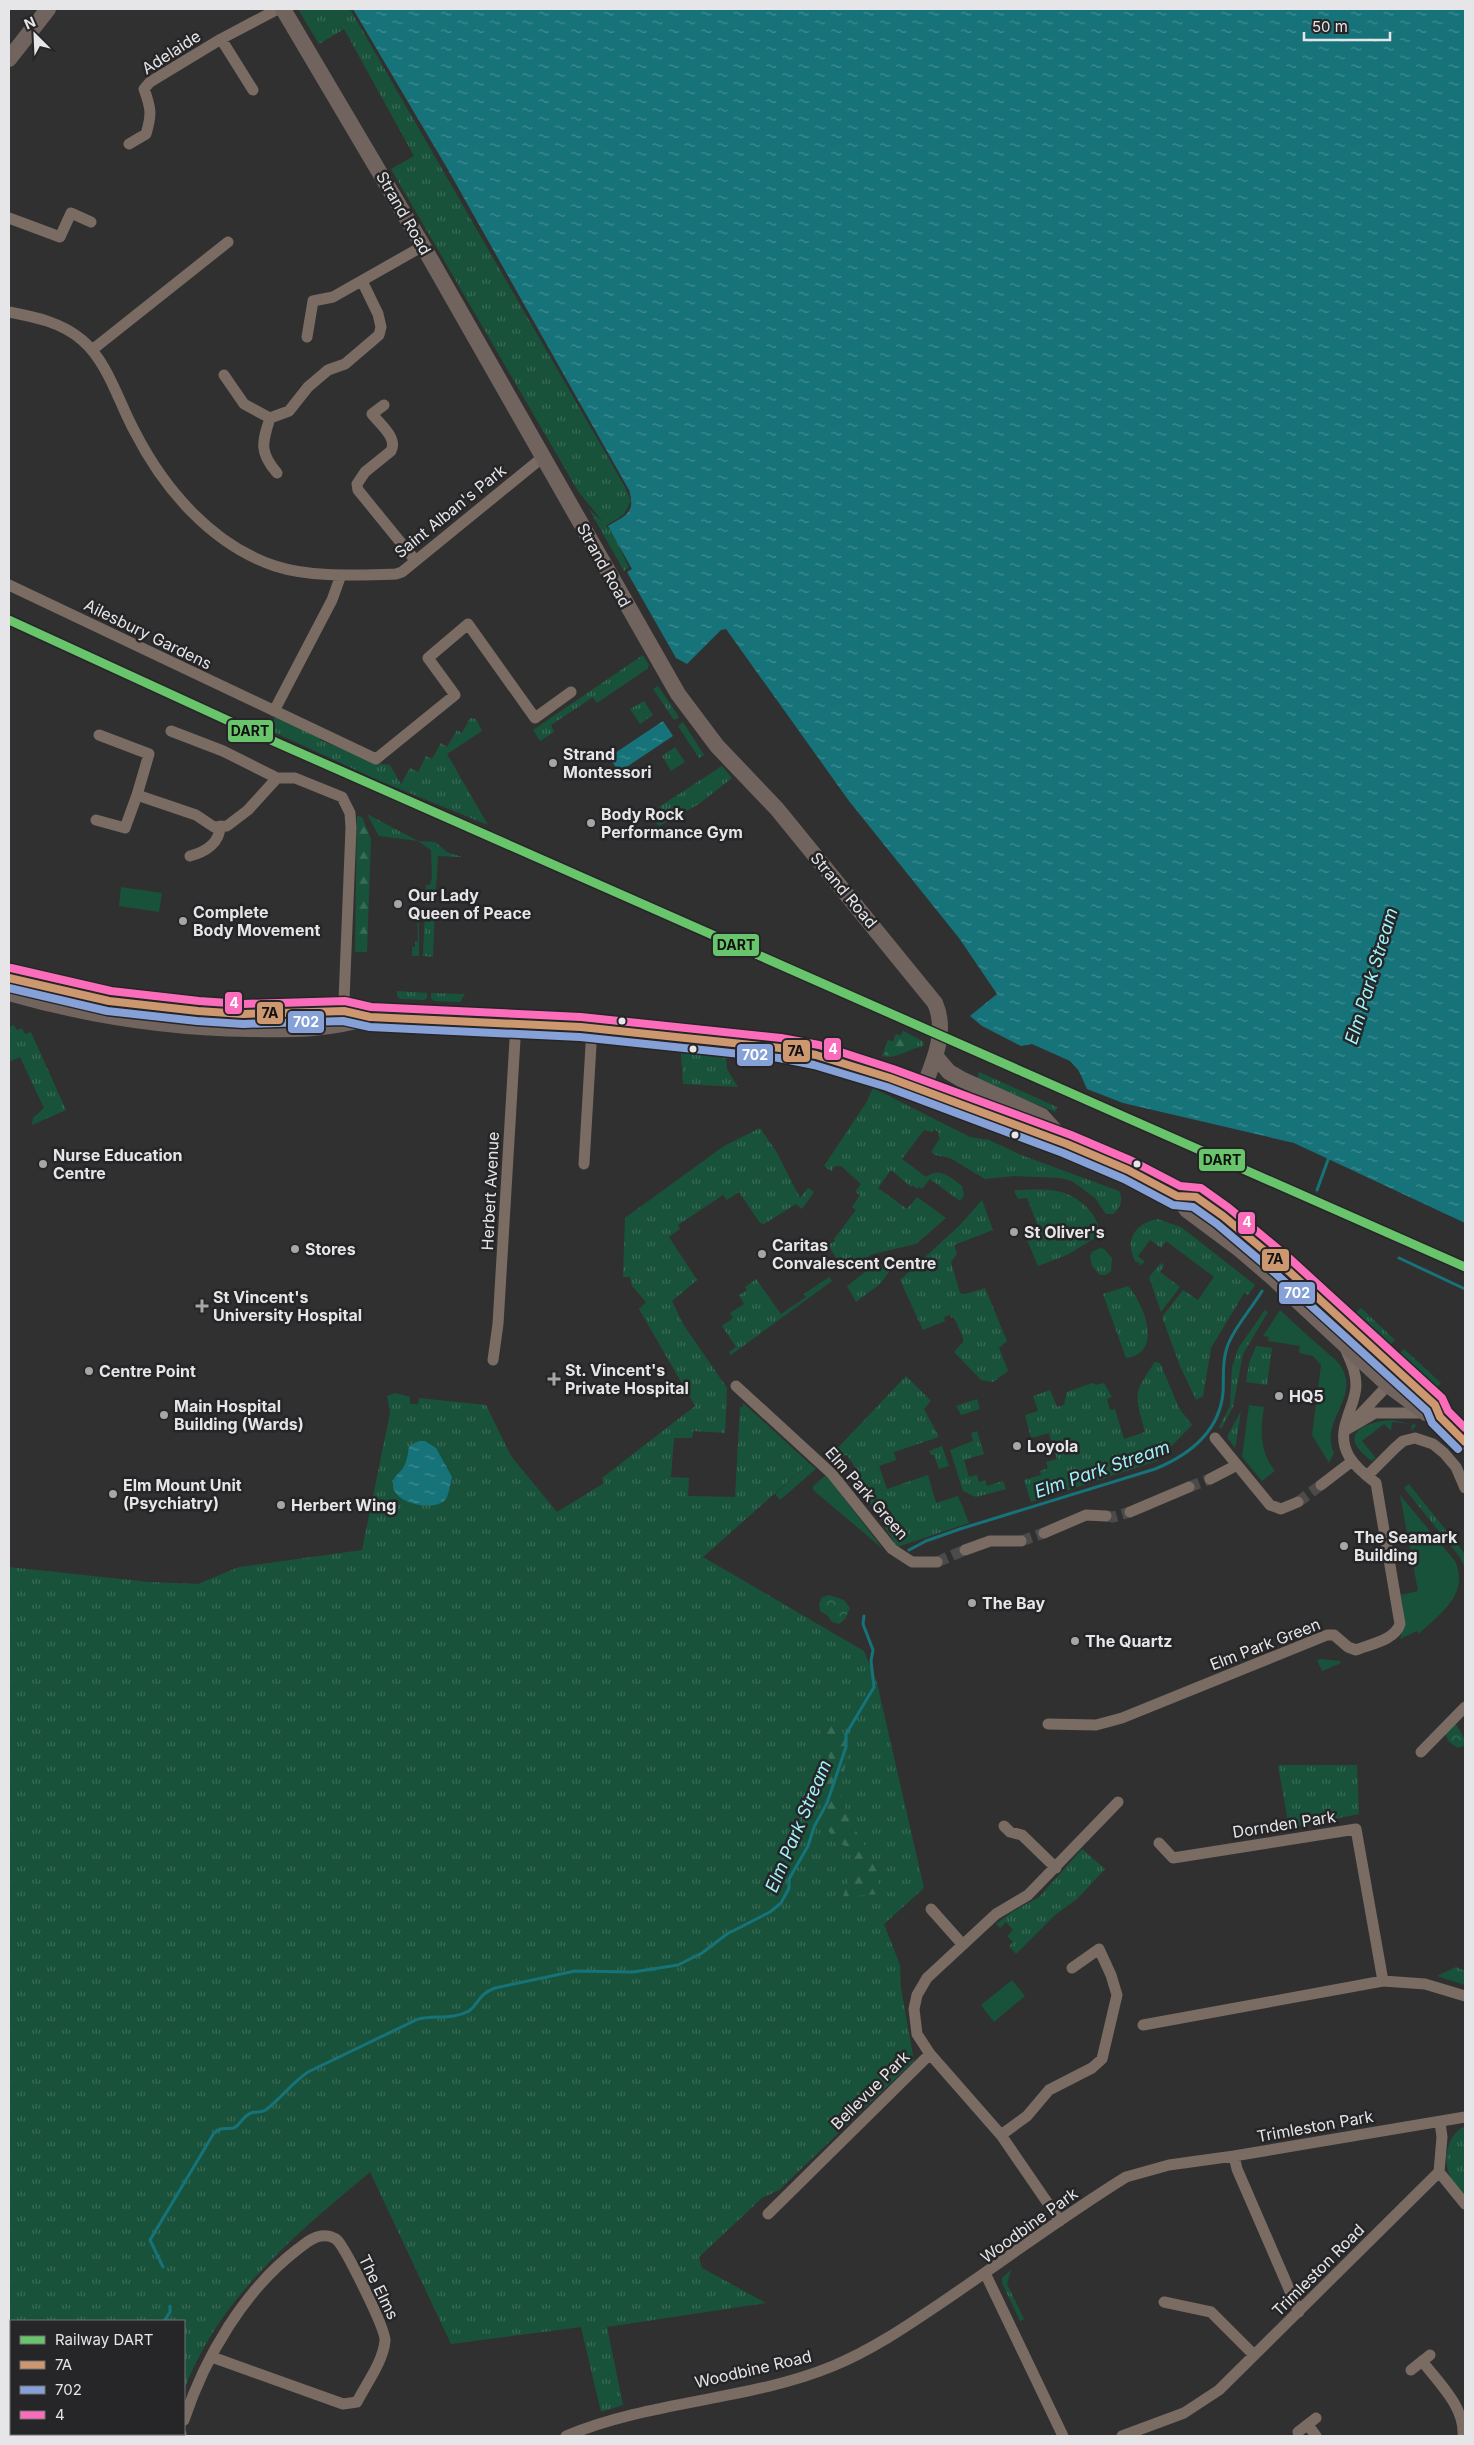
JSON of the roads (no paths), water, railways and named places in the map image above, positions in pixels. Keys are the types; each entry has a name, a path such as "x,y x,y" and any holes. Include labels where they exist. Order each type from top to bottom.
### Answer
{"main road":[{"path":"9,59 48,9"},
{"name":"Strand Road","path":"283,9 423,246 646,640 693,716 727,757 777,809 935,1003 940,1014 936,1057 922,1091"},
{"path":"9,978 96,998 215,1013 345,1018 370,1017 592,1028 780,1048 836,1060 1067,1144 1128,1170 1177,1196 1196,1197 1223,1216 1317,1296 1435,1405 1433,1415"},
{"path":"9,993 92,1015 148,1023 221,1029 301,1030 345,1018"},
{"path":"92,1015 96,998"},
{"path":"936,1057 949,1072 960,1079 1042,1116 1067,1144"},
{"path":"1177,1196 1187,1210 1238,1248 1388,1385 1433,1415 1465,1442"},
{"path":"1388,1385 1399,1372"}],"street":[{"name":"Adelaide","path":"129,144 146,134 151,118 150,106 144,88 150,82 221,39 278,9"},
{"name":"Adelaide","path":"221,39 253,90"},
{"path":"9,218 60,237 71,213 91,222"},
{"path":"92,350 228,242"},
{"path":"307,337 313,301 333,297 423,246"},
{"path":"224,375 244,404 270,418 289,411 308,387 328,370 345,364 379,336 381,328 378,314 362,281"},
{"name":"Saint Alban's Park","path":"9,312 49,321 68,330 92,350 148,457 164,481 204,523 231,544 275,566 341,575 396,574 402,572 542,457"},
{"path":"384,404 372,414 393,440 394,446 391,451 365,472 357,484 358,490 415,560"},
{"path":"270,418 262,447 268,462 277,473"},
{"path":"274,711 332,600 341,575"},
{"name":"Ailesbury Gardens","path":"9,585 376,758 455,695 428,658 468,624 535,718 571,692"},
{"path":"172,731 223,751 277,778 295,778 342,798 350,813 345,1018"},
{"path":"96,820 125,828 150,754 100,735"},
{"path":"137,796 196,815 214,827 227,826 248,810 277,778"},
{"path":"190,856 200,853 213,844 220,834 220,826"},
{"name":"Herbert Avenue","path":"493,1360 498,1324 516,1023"},
{"path":"584,1164 592,1028"},
{"path":"1321,1485 1351,1462 1344,1448 1344,1431 1356,1386 1354,1370 1342,1342"},
{"path":"1344,1431 1388,1385"},
{"name":"Elm Park Green","path":"736,1386 832,1474 892,1549 912,1562 937,1562"},
{"path":"1344,1431 1375,1413 1433,1415"},
{"path":"1215,1438 1270,1505 1281,1509 1298,1502"},
{"path":"1367,1476 1403,1441 1415,1438 1433,1444 1444,1453 1456,1467 1465,1488"},
{"name":"Elm Park Green","path":"1048,1724 1096,1725 1122,1718 1327,1635 1334,1635 1348,1647 1356,1650 1393,1636 1398,1631 1399,1618 1376,1483 1351,1462"},
{"path":"1210,1479 1237,1465"},
{"path":"1130,1512 1189,1488"},
{"path":"1044,1533 1086,1515 1106,1516"},
{"path":"965,1550 990,1541 1021,1542"},
{"path":"1421,1752 1465,1706"},
{"path":"930,2054 917,2034 914,2022 917,1995 927,1978 996,1914 1028,1895 1056,1868 1104,1809 1118,1802"},
{"path":"1004,1826 1010,1832 1022,1835 1056,1868"},
{"name":"Dornden Park","path":"1159,1843 1173,1858 1356,1829 1383,1981"},
{"path":"931,1909 963,1944"},
{"path":"1001,2135 1027,2116 1049,2090 1092,2068 1102,2059 1117,1995 1111,1974 1099,1949 1072,1968"},
{"path":"1143,2025 1383,1981 1424,1984 1465,1996"},
{"name":"Bellevue Park","path":"768,2214 930,2054 1001,2135 1060,2221"},
{"name":"Trimleston Park","path":"1169,2165 1234,2156 1465,2117"},
{"path":"1440,2122 1442,2137 1439,2172 1465,2204"},
{"path":"1234,2156 1240,2178 1299,2312"},
{"name":"Woodbine Park","path":"1063,2436 985,2273 1126,2176 1169,2165"},
{"name":"Trimleston Road","path":"1138,2434 1184,2413 1219,2390 1439,2172"},
{"name":"The Elms","path":"185,2417 194,2389 212,2357 238,2312 289,2256 320,2236 329,2236 337,2240 363,2287 385,2338 383,2351 357,2402 344,2404 212,2357"},
{"name":"Woodbine Road","path":"566,2436 596,2423 660,2407 773,2384 833,2366 890,2336 985,2273"},
{"path":"1164,2302 1211,2312 1254,2355"},
{"path":"1411,2370 1426,2358 1460,2411 1464,2426 1463,2436"},
{"path":"1298,2432 1312,2421 1316,2436"},
{"path":"1122,2436 1138,2434"}],"water":[{"path":"353,9 1465,9 1465,1223 1294,1143 1123,1103 1087,1089 1079,1071 1070,1061 1032,1044 1021,1046 982,1026 970,1016 997,994 959,938 849,801 726,629 721,630 687,664 676,658 627,572 632,569 608,526 624,516 630,509 631,498 629,490 447,168"},
{"path":"663,721 673,736 619,772 609,757"},
{"path":"419,1441 425,1441 436,1448 452,1477 446,1499 433,1505 415,1504 406,1501 394,1491 394,1479 404,1466 409,1446"}],"waterway":[{"name":"Elm Park Stream","path":"1317,1190 1329,1157"},
{"path":"1399,1258 1465,1289"},
{"name":"Elm Park Stream","path":"909,1550 926,1541 960,1529 1155,1469 1190,1449 1209,1431 1215,1420 1223,1393 1224,1361 1228,1344 1262,1291"},
{"name":"Elm Park Stream","path":"163,2267 150,2240 214,2133 220,2129 234,2128 248,2114 265,2110 308,2072 418,2019 463,2014 473,2008 485,1993 495,1988 575,1971 633,1972 678,1965 702,1953 727,1934 770,1912 781,1903 789,1888 789,1879 808,1846 814,1827 827,1803 846,1747 846,1734 874,1687 871,1661 873,1650 863,1624 864,1616"},
{"name":"Elm Park Stream","path":"165,2320 170,2312 170,2306"}],"tunnel":[{"path":"1189,1487 1210,1479"},
{"path":"1298,1502 1321,1485"},
{"path":"1106,1516 1113,1517 1130,1512"},
{"path":"1021,1541 1044,1533"},
{"path":"937,1562 965,1550"}],"rail line":[{"name":"DART","path":"9,620 255,733 1465,1267"}],"place":[{"name":"Strand Montessori","path":"553,763"},
{"name":"Body Rock Performance Gym","path":"591,823"},
{"name":"Our Lady Queen of Peace","path":"398,904"},
{"name":"Complete Body Movement","path":"183,921"},
{"name":"Nurse Education Centre","path":"43,1164"},
{"name":"St Oliver's","path":"1014,1232"},
{"name":"Stores","path":"295,1249"},
{"name":"Caritas Convalescent Centre","path":"762,1254"},
{"name":"St Vincent's University Hospital","path":"202,1306"},
{"name":"Centre Point","path":"89,1371"},
{"name":"St. Vincent's Private Hospital","path":"554,1379"},
{"name":"HQ5","path":"1279,1396"},
{"name":"Main Hospital Building (Wards)","path":"164,1415"},
{"name":"Loyola","path":"1017,1446"},
{"name":"Elm Mount Unit (Psychiatry)","path":"113,1494"},
{"name":"Herbert Wing","path":"281,1505"},
{"name":"The Seamark Building","path":"1344,1546"},
{"name":"The Bay","path":"972,1603"},
{"name":"The Quartz","path":"1075,1641"}]}
